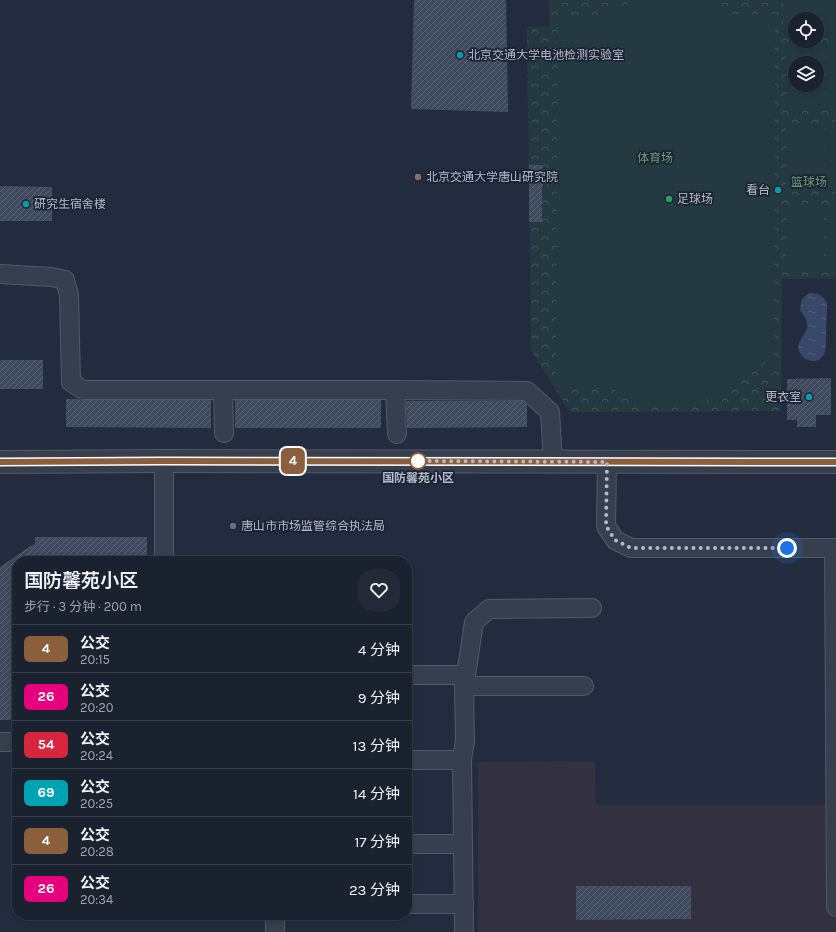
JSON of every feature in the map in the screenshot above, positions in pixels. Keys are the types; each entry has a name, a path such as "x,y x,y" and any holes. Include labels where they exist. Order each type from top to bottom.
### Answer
{"street":[{"path":"0,274 52,277 65,280 69,295 71,382 82,390 527,391 550,412 554,462"},
{"path":"223,390 224,433"},
{"path":"395,390 396,434"},
{"path":"164,461 164,556"},
{"path":"0,462 836,462"},
{"path":"607,462 606,526 615,540 631,548 834,548 836,907"},
{"path":"464,932 462,760 465,741 465,681 474,622 489,609 592,608"},
{"path":"412,676 465,681 584,686"},
{"path":"0,742 12,742"},
{"path":"412,760 462,760"},
{"path":"412,844 463,844"},
{"path":"412,904 464,904"},
{"path":"275,920 275,932"}],"shaded area":[{"path":"826,555 836,556 836,932 478,932 478,762 595,761 596,805 825,805"}],"green space":[{"name":"体育场","path":"549,0 783,0 783,38 788,38 788,48 824,48 824,38 836,38 836,279 782,279 781,411 570,412 531,350 527,27 550,26"},
{"name":"体育场","path":"638,0 700,0 710,3 731,14 775,14 774,376 763,360 743,379 716,396 700,402 684,405 668,406 631,400 609,387 556,387 558,15 608,15 617,9"},
{"path":"783,0 836,0 836,38 824,38 824,12 788,12 788,38 783,38"},
{"path":"786,43 788,43 788,48 824,48 825,43 825,109 786,109"},
{"path":"826,43 836,43 836,109 826,109"},
{"name":"篮球场","path":"786,125 825,125 825,191 786,191"},
{"path":"826,125 836,125 836,191 826,191"},
{"path":"786,205 824,205 824,271 786,271"},
{"path":"826,205 836,205 836,271 826,271"}],"water":[{"path":"809,293 820,295 827,303 825,349 823,356 815,361 811,361 802,356 798,346 807,328 807,321 800,310 802,299"}],"building":[{"name":"北京交通大学电池检测实验室","path":"414,0 506,0 508,112 411,109"},
{"path":"529,165 542,165 542,222 529,222"},
{"name":"研究生宿舍楼","path":"0,186 52,187 52,221 0,221"},
{"path":"0,360 43,360 43,389 0,389"},
{"name":"更衣室","path":"831,378 831,415 816,415 816,427 797,427 797,420 787,420 787,379"},
{"path":"66,399 211,400 211,428 66,427"},
{"path":"235,400 381,400 381,428 235,428"},
{"path":"406,401 523,401 527,405 527,427 407,428"},
{"path":"35,537 147,537 147,556 16,556 35,543"},
{"path":"12,559 12,720 0,720 0,567"},
{"path":"576,886 691,886 691,919 576,920"}],"bus line":[{"name":"4","path":"0,462 836,462"}],"place":[{"name":"北京交通大学电池检测实验室","path":"460,55"},
{"name":"北京交通大学唐山研究院","path":"418,177"},
{"name":"看台","path":"778,190"},
{"name":"足球场","path":"669,199"},
{"name":"研究生宿舍楼","path":"26,204"},
{"name":"更衣室","path":"809,397"},
{"name":"国防馨苑小区","path":"418,461"},
{"name":"唐山市市场监管综合执法局","path":"233,526"}],"route":[{"path":"418,461 413,461 607,462 606,526 615,540 631,548 787,548"}]}
